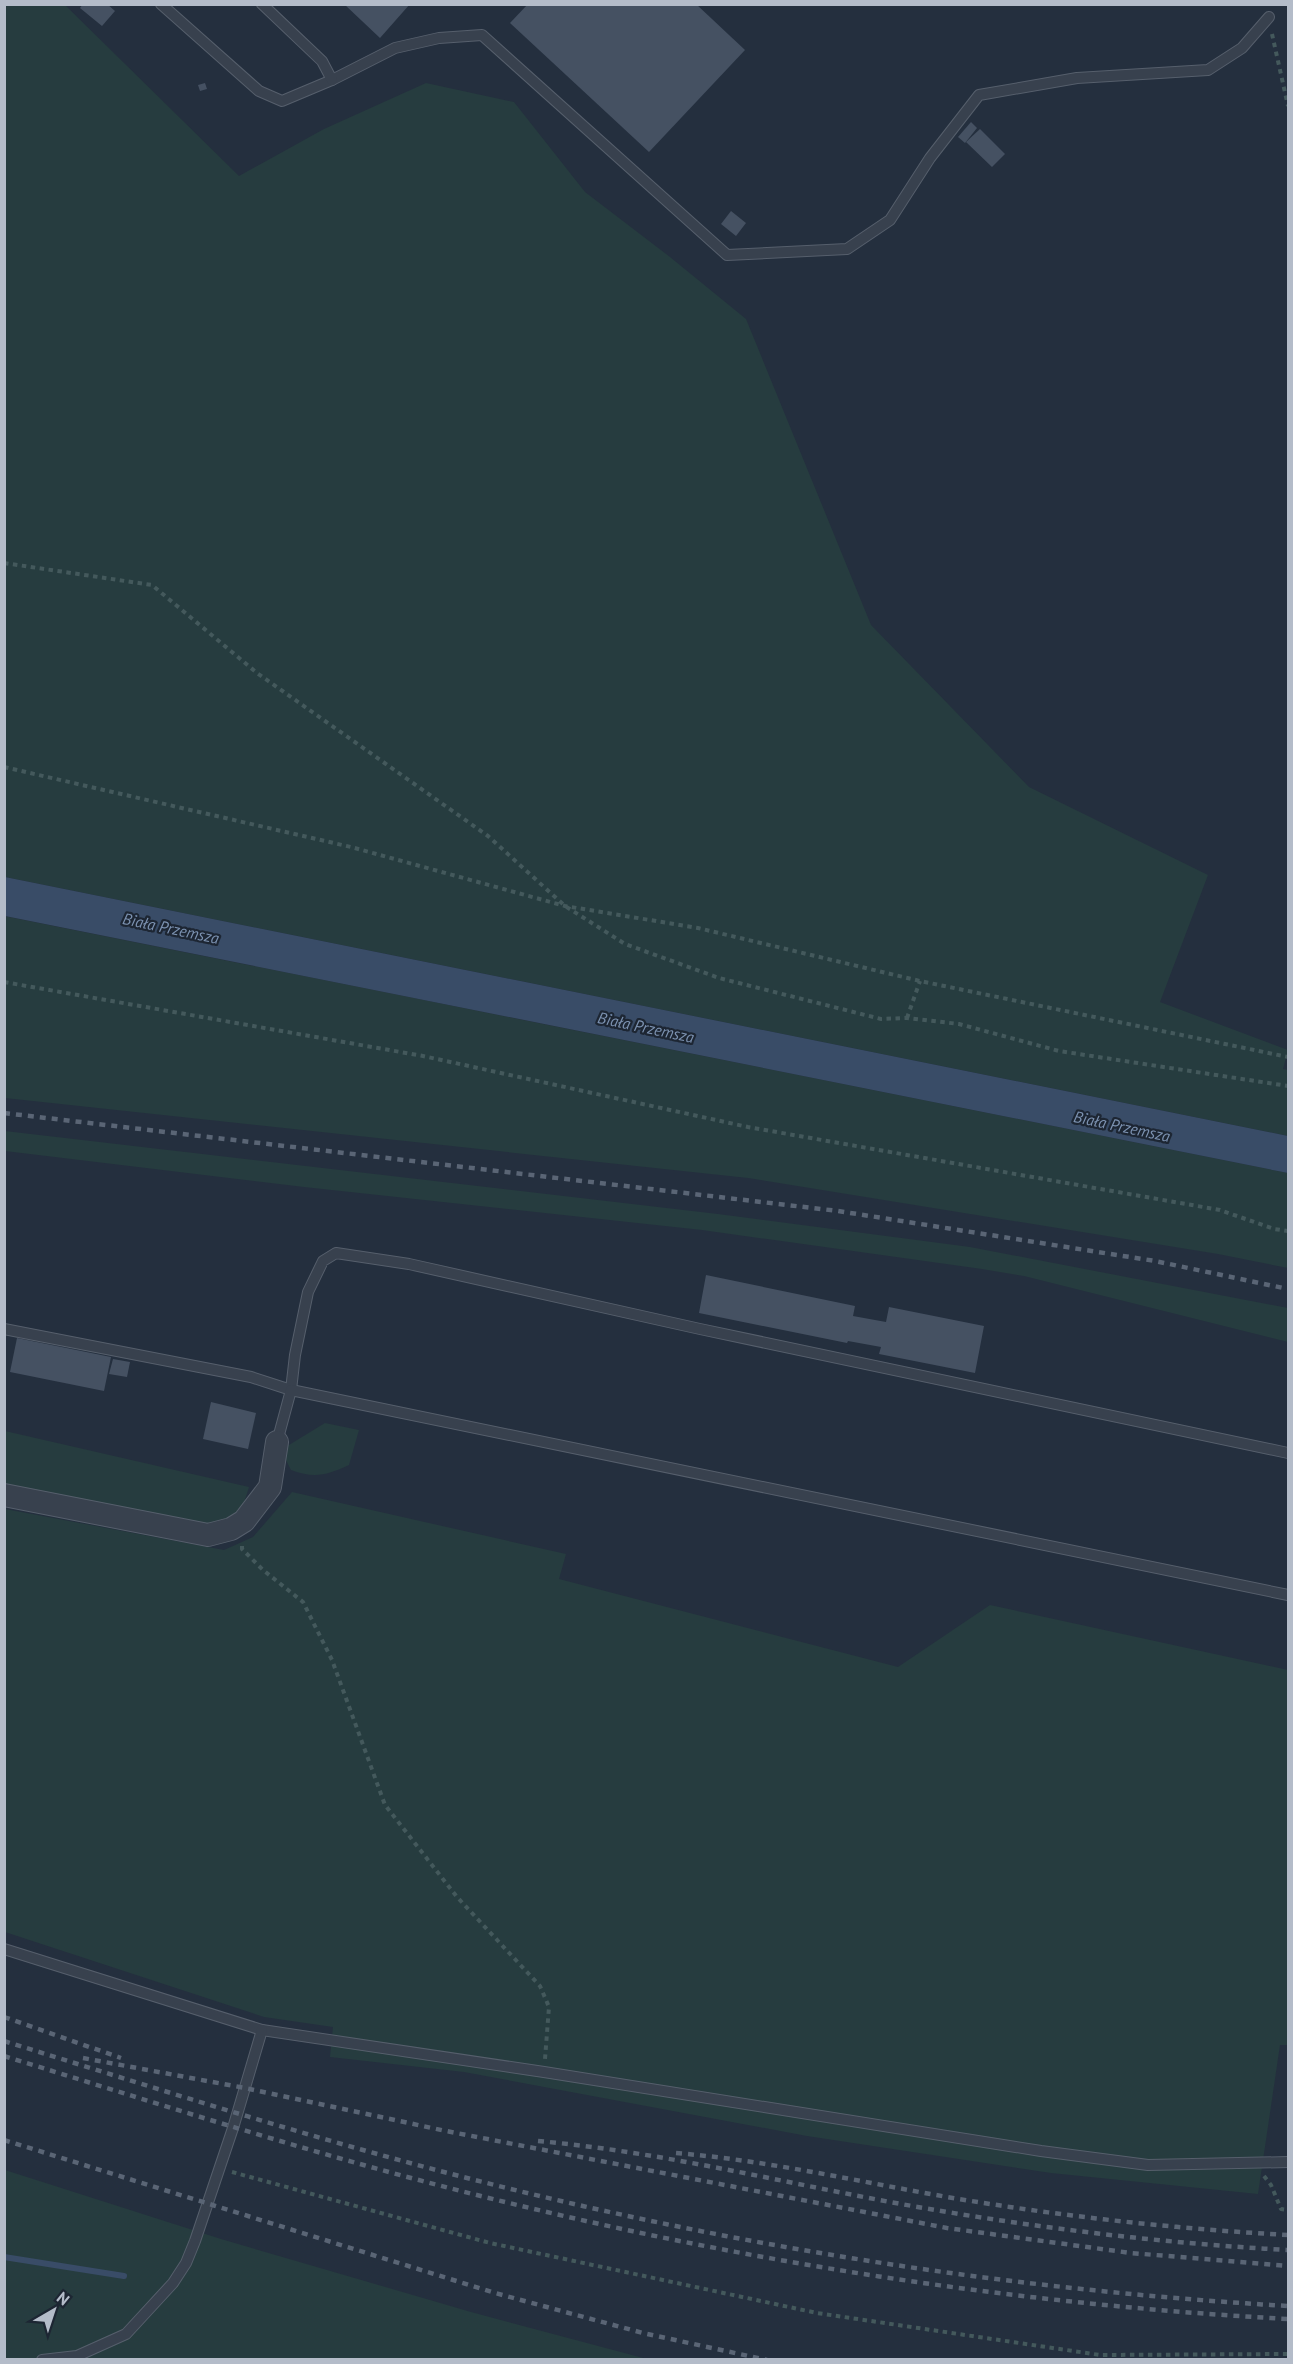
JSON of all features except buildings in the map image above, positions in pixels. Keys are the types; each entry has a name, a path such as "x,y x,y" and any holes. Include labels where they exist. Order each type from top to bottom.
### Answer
{"street":[{"path":"4,1495 208,1535 231,1529 244,1521 270,1487 277,1442"}],"lane":[{"path":"161,4 259,92 282,101 332,80 395,48 439,38 482,35 727,255 847,249 890,220 930,158 979,95 1077,78 1208,70 1242,48 1269,17"},
{"path":"262,4 322,61 332,80"},
{"path":"277,1442 291,1390 295,1355 308,1292 323,1261 336,1253 409,1264 700,1329 1288,1454"},
{"path":"4,1329 251,1377 291,1390 1288,1595"},
{"path":"4,1949 262,2030 1148,2166 1288,2162"},
{"path":"42,2360 77,2356 126,2334 173,2283 186,2263 219,2168 262,2030"}],"path":[{"path":"1269,17 1288,106"},
{"path":"4,563 152,585 257,673 488,836 565,906 625,944 719,978 881,1019 907,1018 959,1024 1059,1051 1288,1086"},
{"path":"4,767 351,847 565,906 698,928 920,981 1288,1057"},
{"path":"907,1018 920,981"},
{"path":"4,982 423,1056 748,1127 1220,1210 1274,1229 1288,1231"},
{"path":"244,1521 242,1549 262,1570 303,1602 332,1660 385,1805 457,1897 540,1986 549,2007 544,2072"},
{"path":"1252,2162 1272,2185 1281,2209 1288,2210"},
{"path":"219,2168 490,2243 817,2313 1100,2355 1288,2354"}],"green space":[{"path":"4,5 65,5 239,176 324,129 426,83 514,102 585,192 746,319 871,625 1029,787 1208,875 1160,1002 1288,1050 1283,1069 1288,1070 1288,1136 5,877"},
{"path":"4,916 1288,1173 1288,1268 1218,1254 748,1178 5,1098"},
{"path":"5,1131 718,1214 970,1247 1288,1308 1288,1342 1024,1276 982,1269 702,1230 304,1187 5,1151"},
{"path":"325,1423 359,1430 349,1465 321,1475 291,1470 284,1456 286,1444 289,1445"},
{"path":"5,1431 249,1487 243,1506 231,1522 215,1527 5,1486"},
{"path":"292,1492 566,1554 559,1579 898,1667 990,1605 1288,1670 1288,2045 1280,2045 1258,2194 1051,2173 807,2136 464,2072 330,2057 333,2027 264,2017 5,1932 5,1509 224,1550 253,1537"},
{"path":"5,2170 221,2239 471,2312 647,2359 5,2360"}],"water":[{"name":"Biała Przemsza","path":"5,877 1288,1136 1288,1173 5,916"}],"waterway":[{"path":"4,2257 124,2276"}],"railway":[{"path":"4,1113 838,1211 1155,1261 1288,1289"},
{"path":"4,2017 121,2058"},
{"path":"4,2041 409,2163 568,2203 670,2225 772,2245 978,2277 1185,2299 1288,2306"},
{"path":"4,2056 403,2176 563,2216 665,2238 768,2258 975,2290 1184,2312 1288,2319"},
{"path":"83,2058 245,2088 446,2131 947,2228 1131,2253 1288,2266"},
{"path":"4,2140 495,2293 643,2333 767,2360"},
{"path":"538,2141 630,2152 997,2220 1142,2238 1288,2250"},
{"path":"676,2153 783,2167 959,2199 1082,2217 1164,2226 1288,2235"}]}
